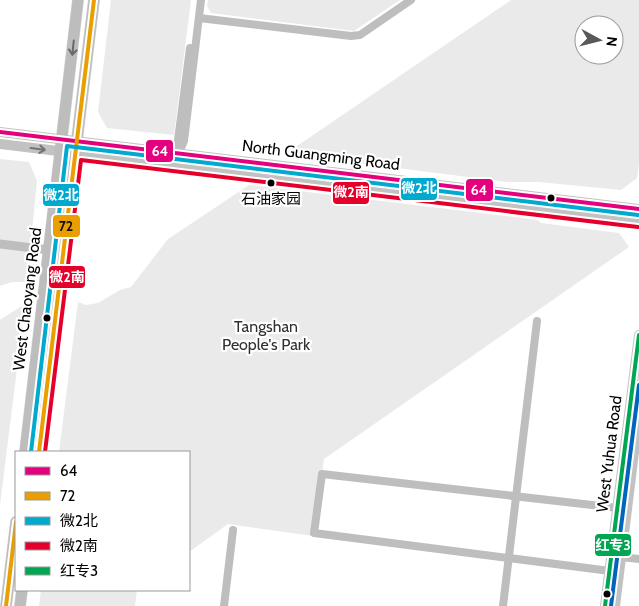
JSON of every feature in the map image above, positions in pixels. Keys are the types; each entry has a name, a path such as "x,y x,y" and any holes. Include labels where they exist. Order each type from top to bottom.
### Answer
{"main road":[{"name":"West Chaoyang Road","path":"25,451 78,0"},
{"name":"West Chaoyang Road","path":"39,451 94,0"},
{"name":"North Guangming Road","path":"0,132 179,152 639,209"},
{"name":"North Guangming Road","path":"0,144 639,221"},
{"name":"West Yuhua Road","path":"605,606 639,336"},
{"name":"West Yuhua Road","path":"615,606 639,412"},
{"path":"6,606 15,530"},
{"path":"20,606 22,591"}],"street":[{"path":"179,152 178,140 196,0"},
{"path":"179,152 184,141 201,0"},
{"path":"199,18 351,36 360,35 411,0"},
{"path":"0,244 49,250"},
{"path":"502,606 537,321"},
{"path":"610,571 314,533 322,474 618,508"},
{"path":"224,606 233,530"},
{"path":"621,557 639,559"}],"green space":[{"path":"111,0 191,0 174,135 107,128 98,112"},
{"path":"208,0 400,0 354,31 211,13 207,6"},
{"path":"511,0 639,0 639,163 637,178 621,190 539,182 507,182 295,155 297,146"},
{"path":"0,159 29,162 37,181 27,282 12,282 0,286"},
{"name":"Tangshan People's Park","path":"249,185 538,220 541,223 619,233 629,247 324,459 313,536 228,524 190,551 190,451 59,451 78,302 86,305 98,303 120,290 131,287 168,239"},
{"path":"25,304 0,505 0,320"},
{"path":"41,591 137,591 135,606 39,606"}],"transit line":[{"name":"72","path":"39,451 94,0"},
{"name":"64","path":"0,132 639,209"},
{"name":"微2北","path":"31,451 67,146 638,215"},
{"name":"微2南","path":"45,451 81,160 638,227"},
{"name":"红专3","path":"605,606 639,335"},
{"path":"611,606 639,385"},
{"name":"72","path":"6,606 15,530"}],"place":[{"name":"石油家园","path":"271,183"}]}
